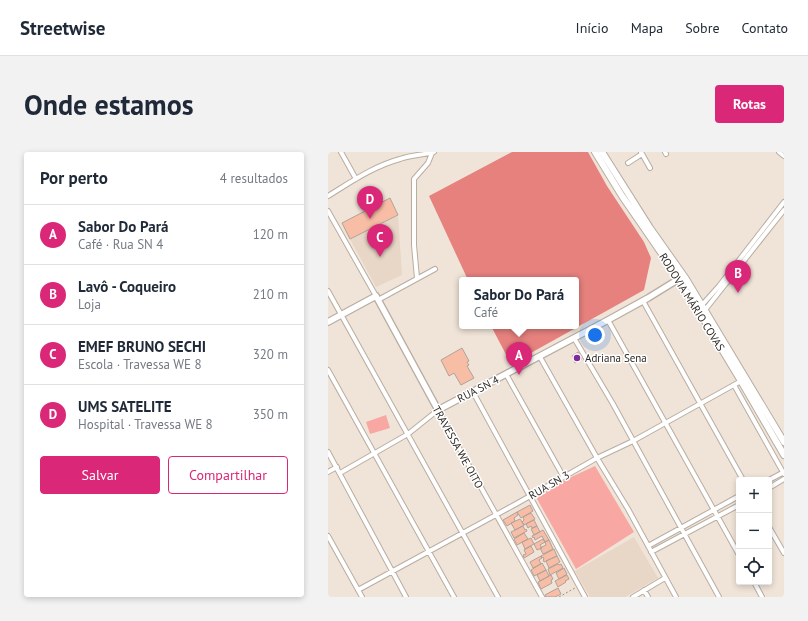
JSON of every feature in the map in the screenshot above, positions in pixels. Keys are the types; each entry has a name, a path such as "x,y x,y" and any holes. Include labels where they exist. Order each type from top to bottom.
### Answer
{"main road":[{"name":"RODOVIA MÁRIO COVAS","path":"595,152 622,196 703,308 784,442"},
{"name":"RODOVIA MÁRIO COVAS","path":"604,153 681,278 784,455"},
{"name":"RUA SN 4","path":"438,410 540,357 643,301 681,278"},
{"path":"328,322 377,298"},
{"name":"TRAVESSA WE OITO","path":"377,298 438,410"}],"street":[{"path":"341,152 356,179"},
{"path":"328,196 356,179 396,160 432,152 428,163 414,179 414,245 417,278"},
{"path":"779,152 784,156"},
{"path":"628,163 641,153 650,168"},
{"path":"777,216 784,202"},
{"path":"703,308 777,216 784,210"},
{"path":"328,211 377,298 435,269"},
{"path":"328,291 498,597"},
{"path":"643,301 741,477"},
{"path":"608,320 736,550"},
{"path":"574,338 613,404 719,597"},
{"path":"540,357 597,458 628,509 676,597"},
{"path":"328,370 454,597"},
{"path":"506,374 563,476"},
{"name":"RUA SN 3","path":"358,590 530,496 563,476 633,441 741,380"},
{"path":"734,385 784,473 772,479"},
{"path":"473,392 585,597"},
{"name":"RUA SN 4","path":"340,473 408,434 438,410"},
{"name":"TRAVESSA WE OITO","path":"438,410 542,597"},
{"path":"328,452 406,597"},
{"path":"328,472 337,467"},
{"path":"772,486 784,479"},
{"path":"648,546 736,498"},
{"path":"651,552 736,507"},
{"path":"772,532 784,554"},
{"path":"328,536 362,597"},
{"path":"633,597 665,578"},
{"path":"756,585 762,597"},
{"path":"644,590 648,597"}],"path":[{"path":"559,597 579,586"}],"shaded area":[{"path":"512,152 588,152 607,186 644,242 651,258 644,290 579,326 579,277 467,277 429,196"},
{"path":"398,216 402,275 376,287 350,239"},
{"path":"493,329 574,329 511,364"},
{"path":"386,415 390,428 370,434 366,422"},
{"path":"595,466 634,532 576,569 536,497 567,479"},
{"path":"634,537 658,578 625,597 590,597 575,571"}],"building":[{"path":"390,198 398,215 350,239 342,223"},
{"path":"462,348 469,361 467,362 469,365 467,366 474,378 461,385 454,373 449,376 441,360"},
{"name":"Adriana Sena","path":"578,352 582,359 575,363 572,356"},
{"path":"530,505 533,511 521,518 517,512"},
{"path":"517,512 518,515 514,518 515,521 507,526 503,520"},
{"path":"531,513 535,519 524,525 522,522 524,520 523,517"},
{"path":"520,519 524,525 515,530 511,523"},
{"path":"534,520 537,526 532,528 531,526 528,528 526,524"},
{"path":"523,526 527,531 514,538 511,532"},
{"path":"537,526 540,532 534,535 531,529"},
{"path":"543,530 549,540 545,542 542,536 535,540 534,537 533,538 532,536"},
{"path":"524,533 528,539 517,545 514,539"},
{"path":"531,538 534,544 525,549 522,542"},
{"path":"543,539 545,542 540,545 542,548 537,550 534,544"},
{"path":"549,540 553,549 543,554 540,548 546,545 545,542"},
{"path":"531,546 534,552 524,558 523,555 526,554 524,550"},
{"path":"554,549 557,556 544,562 543,557 542,558 541,556"},
{"path":"541,556 542,558 539,560 541,564 533,568 530,562"},
{"path":"557,556 560,562 549,568 546,561"},
{"path":"542,563 546,570 534,576 531,570"},
{"path":"561,564 563,568 550,575 548,569"},
{"path":"564,568 567,574 559,579 556,573"},
{"path":"546,570 549,576 540,581 537,575"},
{"path":"551,575 553,579 551,580 552,583 541,589 538,582"},
{"path":"567,575 569,579 558,587 555,581"},
{"path":"558,588 561,594 555,597 546,597 545,595"}],"place":[{"name":"UMS SATELITE","path":"370,219"},
{"name":"EMEF BRUNO SECHI","path":"380,257"},
{"name":"Lavô - Coqueiro","path":"738,293"},
{"name":"Adriana Sena","path":"577,358"},
{"name":"Sabor Do Pará","path":"519,375"}]}
